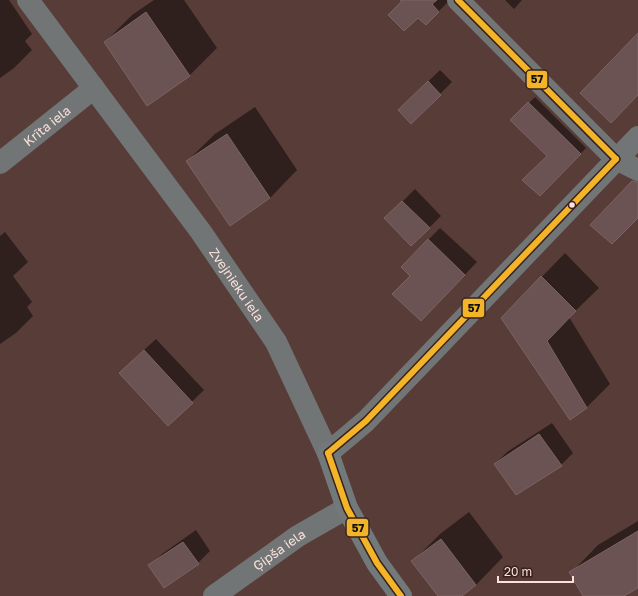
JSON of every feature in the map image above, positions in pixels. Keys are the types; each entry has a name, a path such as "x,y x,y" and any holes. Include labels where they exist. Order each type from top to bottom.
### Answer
{"street":[{"name":"Zvejnieku iela","path":"28,0 201,232 276,342 328,453 347,508 377,563 401,596"},
{"path":"458,0 616,159 638,170"},
{"name":"Krīta iela","path":"0,163 94,88"},
{"path":"328,453 366,421 638,137"},
{"name":"Ģipša iela","path":"214,596 298,536 347,508"}],"building":[{"path":"400,0 437,0 432,4 439,12 426,25 418,18 404,31 388,15 402,1"},
{"path":"146,12 190,76 147,106 104,42"},
{"path":"638,33 638,95 611,123 580,93"},
{"path":"428,81 441,95 411,124 398,110"},
{"path":"528,102 581,154 540,196 522,180 547,156 510,120"},
{"path":"227,134 270,198 230,226 186,161"},
{"path":"632,181 638,182 638,218 612,244 590,225"},
{"path":"402,201 430,228 411,246 384,218"},
{"path":"428,239 465,275 421,321 392,294 410,276 401,267"},
{"path":"541,276 576,311 547,341 587,408 570,420 501,318"},
{"path":"144,350 193,403 168,426 119,373"},
{"path":"539,434 562,466 516,495 494,464"},
{"path":"638,531 638,588 624,596 583,596 569,572"},
{"path":"441,539 476,585 462,596 438,596 411,561"},
{"path":"183,542 199,564 164,588 148,565"}],"transit line":[{"name":"57","path":"458,0 616,159"},
{"name":"57","path":"328,453 366,421 616,159"},
{"name":"57","path":"328,453 347,508 377,563 401,596"}]}
